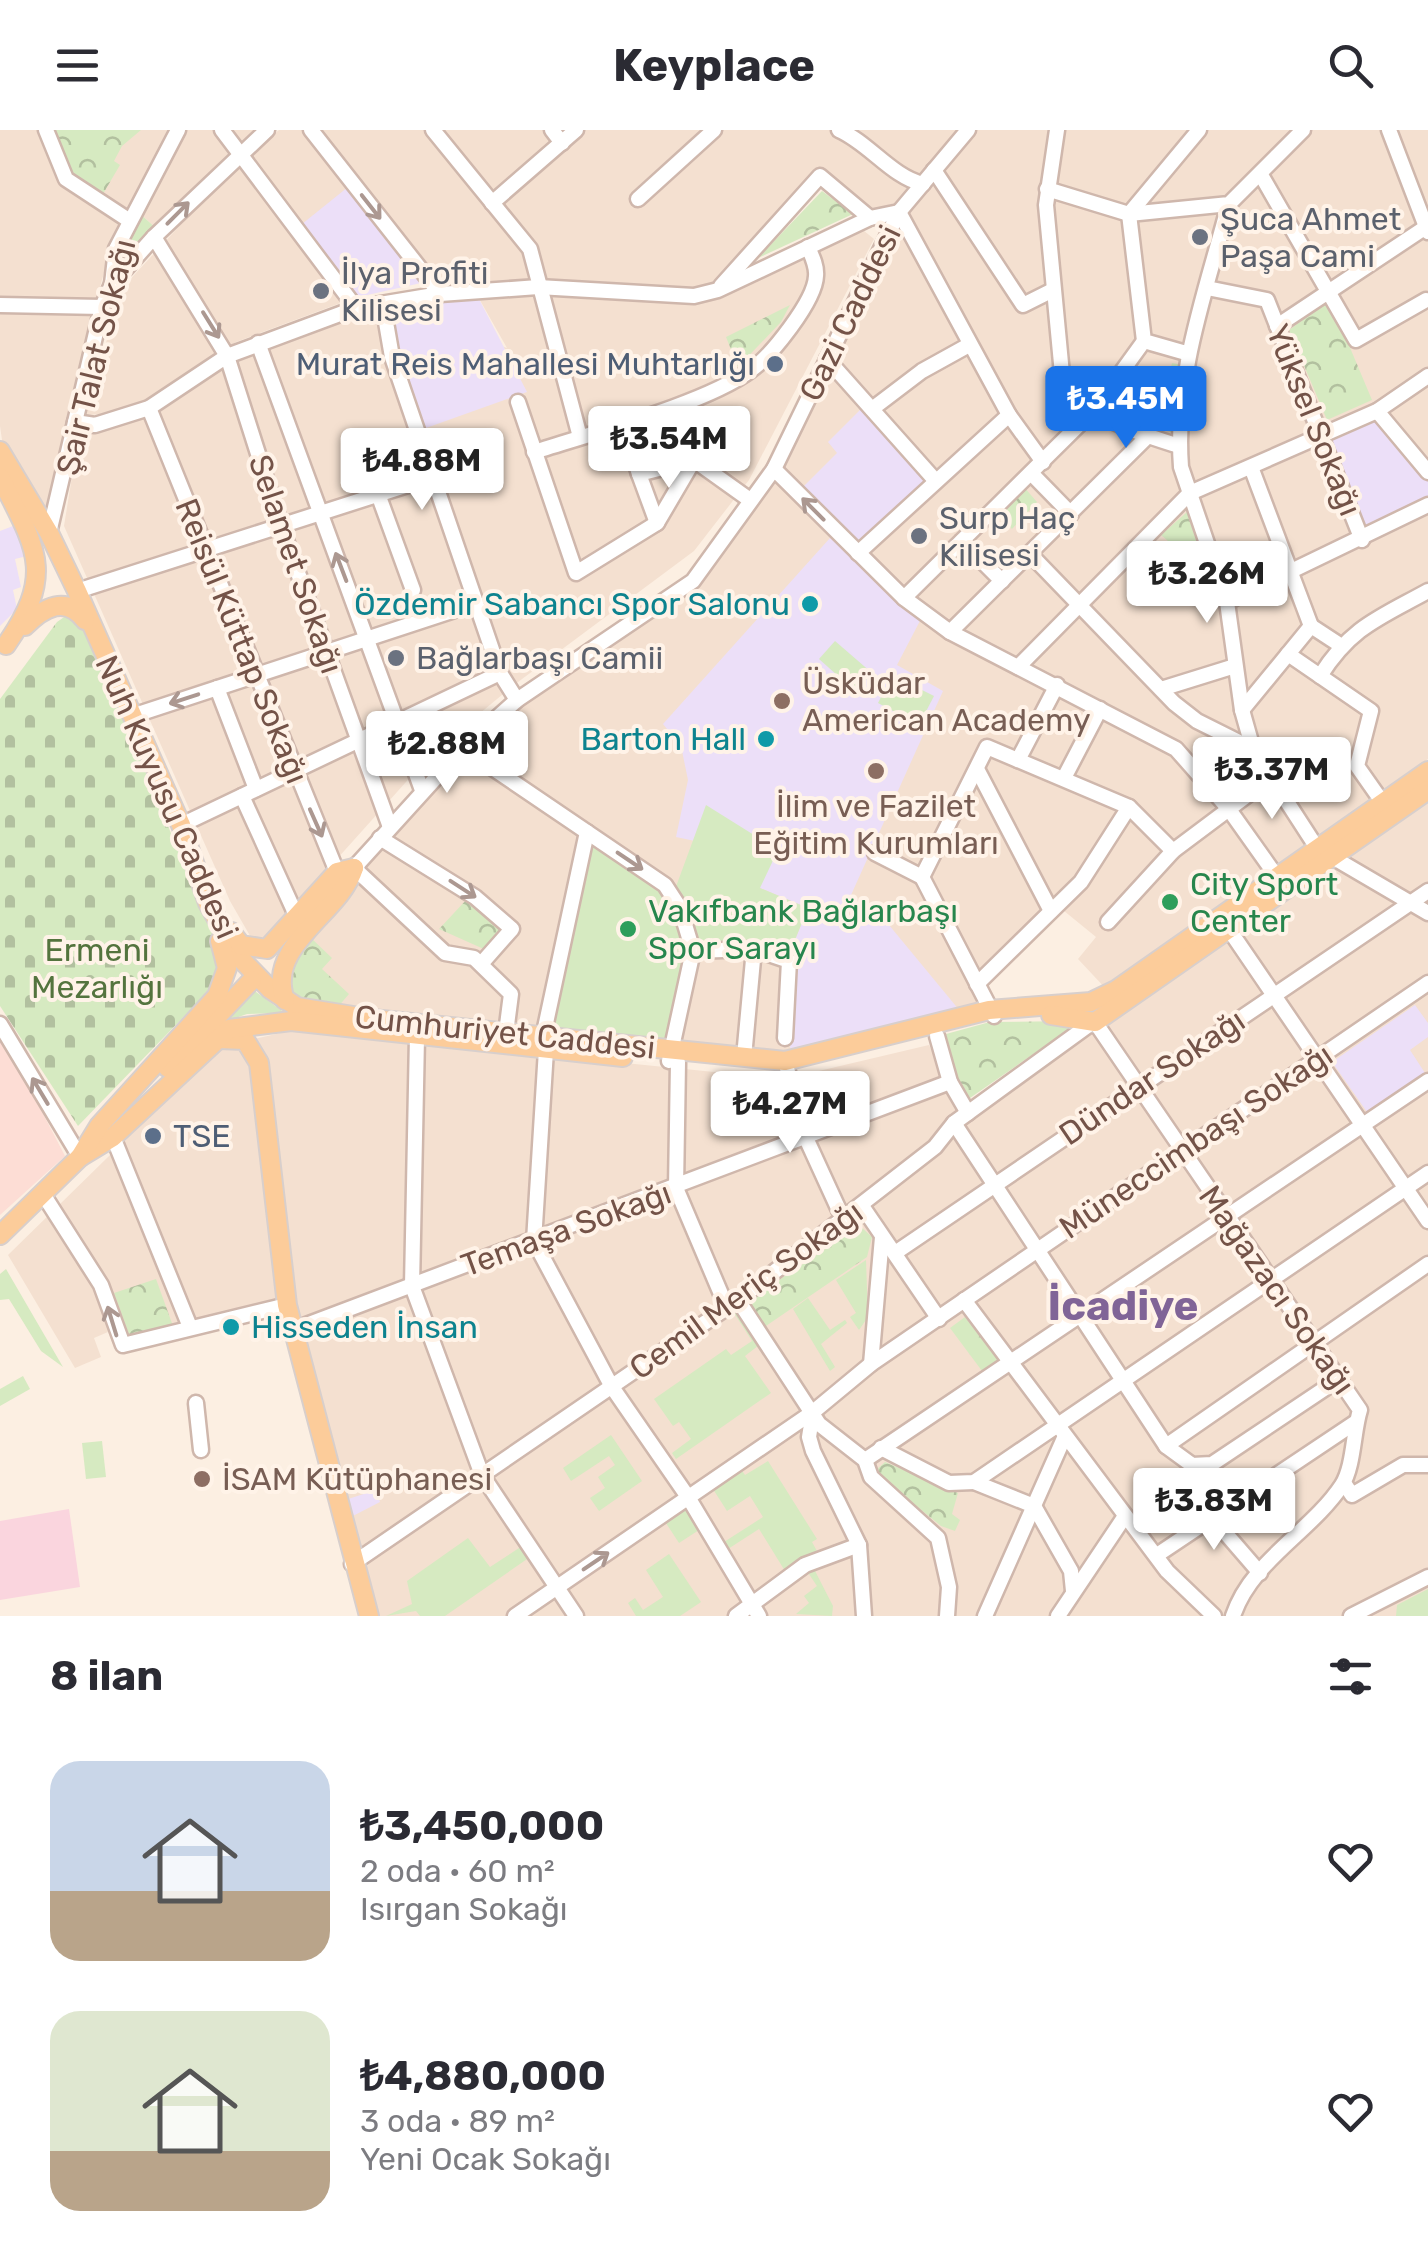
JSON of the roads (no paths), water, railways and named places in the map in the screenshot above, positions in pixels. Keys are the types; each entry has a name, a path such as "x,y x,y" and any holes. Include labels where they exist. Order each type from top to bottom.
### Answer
{"main road":[{"path":"0,451 47,546 36,594 3,648"},
{"path":"0,477 47,546"},
{"name":"Nuh Kuyusu Caddesi","path":"47,546 77,591 181,825 208,903 237,955 285,1000"},
{"path":"3,648 36,616 61,604 77,609 94,633"},
{"name":"Cumhuriyet Caddesi","path":"213,1040 242,1024 291,1022 417,1038 544,1043 786,1067 937,1036 992,1013 1060,1015 1097,1026 1428,771"},
{"name":"Cumhuriyet Caddesi","path":"674,1058 744,1057 786,1067 992,1013 1091,1002 1116,990 1277,877 1428,790"},
{"path":"208,903 241,945 255,951 266,949 346,870"},
{"path":"0,1235 258,973 346,870"},
{"path":"285,1000 282,980 288,954 348,886 346,870"},
{"path":"80,1157 99,1126 218,996 226,978 226,957 208,903"},
{"name":"Cumhuriyet Caddesi","path":"285,1000 297,1007 506,1033 544,1043"},
{"path":"291,1022 275,1029 262,1047 259,1063 287,1305 352,1564 369,1616"},
{"path":"80,1157 113,1137 213,1040 245,1040 259,1063"}],"street":[{"path":"46,130 66,179 130,222"},
{"name":"Şair Talat Sokağı","path":"47,546 64,487 102,306 112,284 116,249 178,130"},
{"path":"222,130 356,308"},
{"path":"112,284 154,236 240,151 267,130"},
{"path":"311,130 440,294"},
{"path":"433,130 530,248 580,437"},
{"path":"552,130 562,142"},
{"path":"492,204 576,130"},
{"path":"638,199 714,130"},
{"path":"839,130 871,148 911,181 923,184"},
{"name":"Gazi Caddesi","path":"346,870 463,748 517,700 693,581 774,469 900,212 968,130"},
{"path":"1057,130 1047,189 1051,290 1062,374 1072,394 1094,410 1148,436 1180,446"},
{"path":"904,598 1094,410 1144,341 1129,214 1200,130"},
{"path":"1304,130 1228,204 1186,354 1180,446 1190,493 1226,602 1234,666 1252,749 1324,852 1428,912"},
{"path":"1278,326 1427,230 1390,130"},
{"path":"934,170 1023,305 1051,290"},
{"path":"1262,174 1356,340 1427,299"},
{"path":"718,290 820,176 870,218"},
{"path":"1047,189 1129,214 1228,204"},
{"path":"75,422 95,425 149,408 227,356 356,308 440,294 538,287 668,298 718,290 870,218 900,212 1037,467 1071,514"},
{"name":"Selamet Sokağı","path":"154,236 227,356 281,526 358,740 385,832"},
{"path":"534,452 710,391 752,370 792,326 812,290 815,266 808,247"},
{"name":"Yüksel Sokağı","path":"1207,288 1267,300 1362,540"},
{"path":"0,305 102,306"},
{"path":"383,305 392,357 500,672 517,700"},
{"path":"1144,341 1186,354"},
{"path":"258,343 422,790"},
{"path":"872,409 922,371 969,345"},
{"path":"826,359 934,479"},
{"path":"1018,667 1190,493 1376,411 1428,376"},
{"path":"518,402 576,573 656,523 694,460"},
{"name":"Reisül Küttap Sokağı","path":"149,408 293,771 346,870"},
{"path":"1376,411 1428,472"},
{"path":"858,553 934,479 1009,415"},
{"path":"622,422 656,523"},
{"path":"950,632 1148,436"},
{"path":"639,474 694,460 750,500"},
{"path":"1251,467 1311,626 1340,644"},
{"path":"774,469 904,598 950,632 1176,749 1228,808 1277,877"},
{"path":"77,591 433,477"},
{"path":"378,494 413,590"},
{"path":"1226,602 1362,540 1428,504"},
{"path":"962,541 1002,581"},
{"path":"1030,554 1197,721 1252,749"},
{"path":"1320,676 1340,644 1362,626 1428,591"},
{"path":"132,716 476,603"},
{"path":"1242,710 1311,626"},
{"path":"1288,654 1372,711 1357,766 1383,803"},
{"path":"1162,689 1234,666"},
{"path":"181,825 500,672"},
{"path":"1018,760 1056,685"},
{"path":"217,688 249,792 296,916"},
{"path":"1064,778 1100,709"},
{"path":"463,748 665,885 680,908 694,951 674,1058 676,1188 733,1304 826,1432 865,1460 870,1477 938,1538 949,1587 947,1616"},
{"path":"922,877 987,748 1129,807 1173,851"},
{"path":"977,769 1051,911"},
{"path":"1108,922 1173,851 1270,779"},
{"path":"977,984 1081,882 1129,807"},
{"path":"385,832 476,896 512,929 481,964"},
{"path":"588,832 544,1043 534,1241 612,1387 688,1498 756,1610"},
{"path":"874,853 922,877 992,1013"},
{"path":"346,870 445,953 474,958 511,994 506,1033"},
{"name":"Dündar Sokağı","path":"896,1254 1428,892"},
{"path":"1228,928 1428,1222"},
{"path":"694,951 754,950 789,961 785,1038"},
{"path":"744,1057 754,950"},
{"name":"Müneccimbaşı Sokağı","path":"516,1616 812,1412 871,1364 1428,983"},
{"name":"Cemil Meriç Sokağı","path":"352,1564 733,1304 844,1221 935,1147 954,1123 1097,1026 1116,990"},
{"path":"0,1024 80,1157"},
{"name":"Mağazacı Sokağı","path":"1097,1026 1339,1379 1358,1416"},
{"path":"937,1036 950,1082 968,1113"},
{"path":"417,1038 412,1286 482,1475 576,1616"},
{"path":"786,1067 806,1138 844,1221"},
{"path":"865,1460 1428,1081"},
{"name":"Temaşa Sokağı","path":"294,1330 950,1082"},
{"path":"954,1123 1166,1446 1192,1465 1212,1464 1339,1379"},
{"path":"113,1137 190,1327"},
{"path":"974,1482 1061,1434 1126,1382 1428,1173"},
{"path":"43,1194 101,1285 118,1342 123,1345 287,1305"},
{"path":"862,1206 939,1319"},
{"path":"871,1364 882,1237"},
{"path":"1166,1446 1428,1264"},
{"path":"964,1300 1167,1571 1214,1616"},
{"path":"196,1403 201,1450"},
{"path":"812,1412 809,1437 813,1451 859,1545 864,1616"},
{"path":"1233,1616 1238,1600 1260,1573 1344,1483 1358,1416"},
{"path":"1156,1555 1358,1416"},
{"path":"986,1616 1061,1434"},
{"path":"880,1448 949,1483 974,1482 1034,1506 1071,1571 1073,1590"},
{"path":"1344,1483 1352,1496 1403,1465 1428,1466"},
{"path":"1216,1512 1228,1536 1260,1573"},
{"path":"1058,1616 1124,1516"},
{"path":"736,1616 756,1610 805,1565 859,1545"},
{"path":"1351,1616 1428,1577"}],"place":[{"name":"Şuca Ahmet Paşa Cami","path":"1200,237"},
{"name":"İlya Profiti Kilisesi","path":"321,291"},
{"name":"Murat Reis Mahallesi Muhtarlığı","path":"775,364"},
{"name":"Surp Haç Kilisesi","path":"919,536"},
{"name":"Özdemir Sabancı Spor Salonu","path":"810,604"},
{"name":"Bağlarbaşı Camii","path":"396,658"},
{"name":"Üsküdar American Academy","path":"782,701"},
{"name":"Barton Hall","path":"766,739"},
{"name":"İlim ve Fazilet Eğitim Kurumları","path":"876,771"},
{"name":"City Sport Center","path":"1170,902"},
{"name":"Vakıfbank Bağlarbaşı Spor Sarayı","path":"628,929"},
{"name":"TSE","path":"153,1136"},
{"name":"Hisseden İnsan","path":"231,1327"},
{"name":"İSAM Kütüphanesi","path":"202,1479"}],"district":[{"name":"İcadiye","path":"1123,1305"}],"park label":[{"name":"Ermeni Mezarlığı","path":"97,968"}]}
